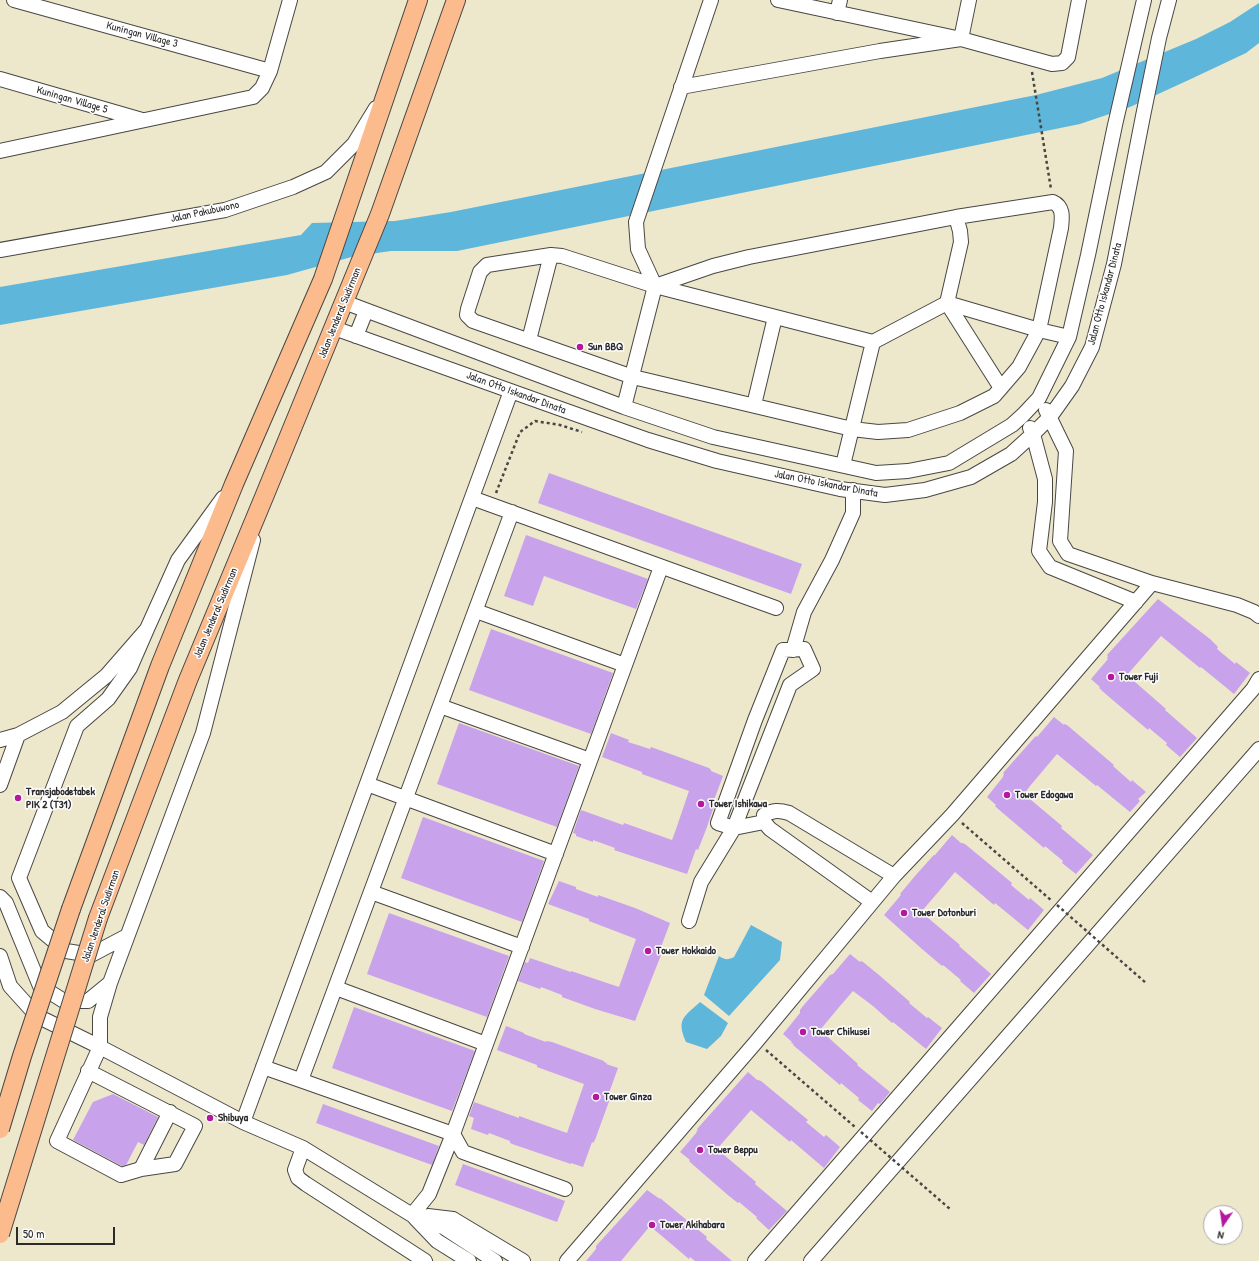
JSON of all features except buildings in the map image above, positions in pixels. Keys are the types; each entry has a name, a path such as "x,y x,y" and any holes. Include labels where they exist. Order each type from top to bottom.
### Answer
{"main road":[{"path":"0,1129 22,1056 71,909 160,666 234,484 323,279 418,0"},
{"name":"Jalan Jenderal Sudirman","path":"0,1234 98,918 188,680 380,214 456,0"}],"street":[{"name":"Kuningan Village 3","path":"14,0 270,71"},
{"path":"0,151 253,97 262,88 270,71 290,0"},
{"path":"624,407 656,286 638,248 636,222 711,0"},
{"path":"778,0 838,6 1052,64 1062,63 1068,57 1079,0"},
{"path":"961,39 968,0"},
{"name":"Jalan Otto Iskandar Dinata","path":"344,302 624,407 713,436 876,472 908,471 949,463 1012,425 1023,415 1039,398 1069,337 1144,0"},
{"name":"Jalan Otto Iskandar Dinata","path":"334,328 648,440 710,458 840,489 885,495 925,490 971,477 1011,454 1050,417 1072,386 1092,346 1114,264 1143,116 1169,0"},
{"path":"681,87 880,51 961,39"},
{"name":"Kuningan Village 5","path":"0,79 143,120"},
{"name":"Jalan Pakubuwono","path":"0,250 225,210 293,187 326,172 354,144 387,89"},
{"path":"656,286 713,266 749,257 956,217 1053,202 1057,204 1063,213 1039,330 1019,367 994,396 960,413 908,430 878,432 852,429 633,377 473,321 467,315 480,272 487,265 551,255 562,256 656,286 873,342 947,303 1039,330 1069,337"},
{"path":"956,217 961,242 947,303 1001,388"},
{"path":"529,340 551,255"},
{"path":"356,336 366,311"},
{"path":"754,405 775,317"},
{"path":"843,465 873,342"},
{"path":"243,1122 511,391"},
{"path":"1039,398 1066,451 1060,541 1068,554 1152,583 1237,605 1254,612 1259,616"},
{"path":"1023,415 1033,434 1045,479 1045,502 1039,551 1050,567 1136,602"},
{"path":"127,936 91,955 66,951 42,931 19,878 77,726 108,699 130,668 178,560 234,484"},
{"path":"793,650 804,612 832,560 853,513 853,490"},
{"path":"88,1071 195,1126 175,1164 141,1169 121,1175 57,1141 88,1071 100,1047 100,1017 110,983 203,733 264,497"},
{"path":"472,498 776,608"},
{"path":"301,1080 512,512"},
{"path":"412,1215 429,1194 453,1134 661,567"},
{"path":"567,1261 756,1042 894,876 952,815 1152,583"},
{"path":"476,611 625,665"},
{"path":"0,746 62,712 106,676 147,629"},
{"path":"689,921 701,882 734,828 790,686 813,669 804,649 783,650 755,720 718,823 734,828 764,822"},
{"path":"755,1261 1253,689 1259,679"},
{"path":"440,706 590,760"},
{"path":"0,740 18,735"},
{"path":"0,785 18,735"},
{"path":"811,1261 1259,750"},
{"path":"367,784 556,854"},
{"path":"872,902 770,829 764,822 764,815 772,810 789,813 894,876"},
{"path":"371,892 522,947"},
{"path":"0,897 6,903 40,986 64,1001 88,1001 110,983"},
{"path":"0,956 10,986 37,1016 100,1047 243,1122 303,1148 412,1215 444,1227 495,1261"},
{"path":"336,988 486,1044"},
{"path":"263,1067 453,1134 463,1152 565,1189"},
{"path":"141,1169 170,1112"},
{"path":"303,1148 295,1170 298,1178 425,1261"},
{"path":"412,1215 437,1241 469,1261"},
{"path":"412,1215 452,1219 523,1261"}],"path":[{"path":"1030,59 1053,202"},
{"path":"494,506 496,491 520,432 535,421 560,426 587,434"},
{"path":"952,815 1146,983"},
{"path":"756,1042 950,1209"}],"water":[{"path":"1259,3 1259,43 1246,53 1130,107 1080,124 457,251 391,251 355,256 287,275 0,325 0,287 301,235 312,223 395,221 451,212 1036,95 1102,78 1196,39 1230,22"},
{"path":"751,925 782,942 780,960 729,1016 704,995 719,956 726,959 734,957"},
{"path":"700,1002 728,1023 721,1036 707,1049 686,1042 682,1028 683,1019"}],"place":[{"name":"Sun BBQ","path":"580,347"},
{"name":"Tower Fuji","path":"1111,677"},
{"name":"Tower Edogawa","path":"1007,795"},
{"name":"Transjabodetabek PIK 2 (T31)","path":"18,798"},
{"name":"Tower Ishikawa","path":"701,804"},
{"name":"Tower Dotonburi","path":"904,913"},
{"name":"Tower Hokkaido","path":"648,951"},
{"name":"Tower Chikusei","path":"803,1032"},
{"name":"Tower Ginza","path":"596,1097"},
{"name":"Shibuya","path":"210,1118"},
{"name":"Tower Beppu","path":"700,1150"},
{"name":"Tower Akihabara","path":"652,1225"}]}
